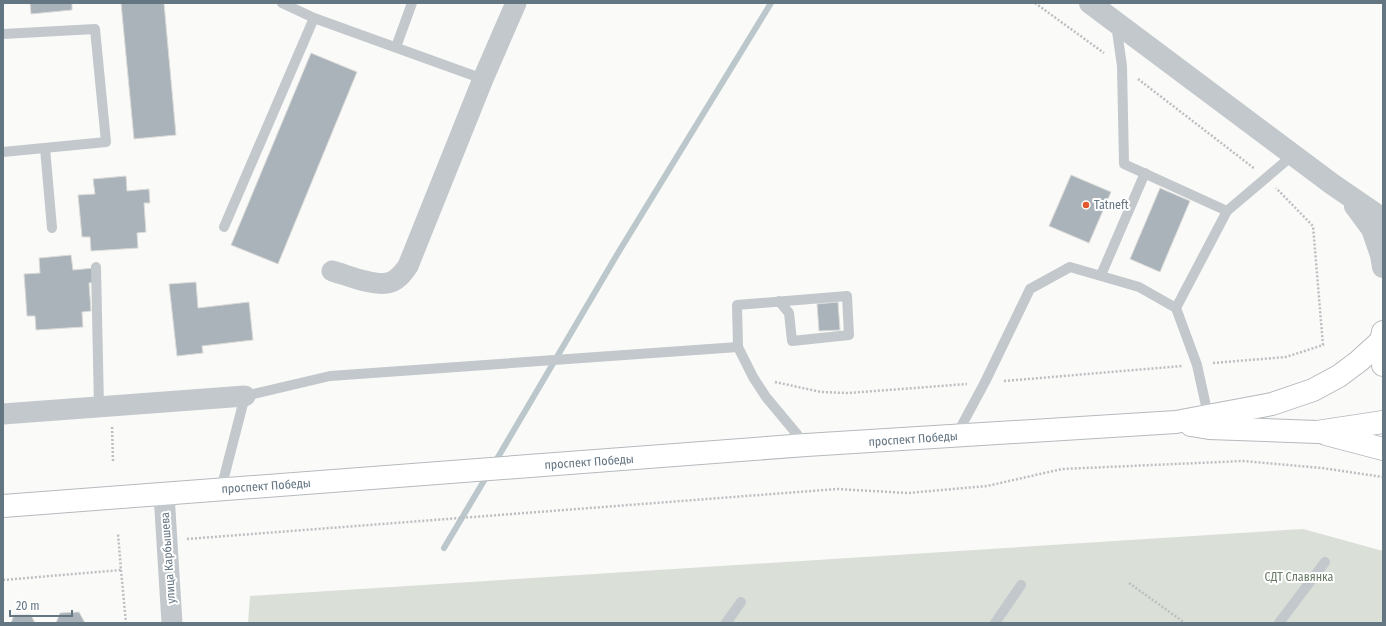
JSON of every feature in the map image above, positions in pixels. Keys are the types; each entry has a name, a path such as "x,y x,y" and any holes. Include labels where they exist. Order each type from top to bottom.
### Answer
{"main road":[{"path":"1382,336 1383,365"},
{"path":"1176,422 1272,404 1313,390 1339,376 1359,361 1382,336"},
{"path":"1176,422 1209,428 1317,432 1383,422"},
{"name":"проспект Победы","path":"3,506 806,445 1176,422"},
{"path":"1317,432 1383,449"}],"street":[{"path":"332,271 373,282 388,283 400,277 408,266 483,79 516,3"},
{"path":"1090,3 1332,184 1383,219"},
{"path":"1332,184 1354,204 1372,229 1381,255 1383,267"},
{"path":"3,414 245,396"},
{"name":"улица Карбышева","path":"164,494 172,623"}],"lane":[{"path":"282,3 314,18 483,79"},
{"path":"396,47 412,3"},
{"path":"224,227 314,18"},
{"path":"1116,22 1122,66 1124,164 1227,211"},
{"path":"3,34 95,29 106,142 3,152"},
{"path":"45,148 52,228"},
{"path":"1176,308 1227,211 1265,177 1293,155"},
{"path":"1101,275 1145,173"},
{"path":"956,436 985,382 1030,289 1070,267 1139,287 1176,308 1197,365 1208,415"},
{"path":"96,268 99,407"},
{"path":"779,302 789,312 792,341 849,336 847,296 737,305 738,347 753,377 766,397 806,445"},
{"path":"221,489 245,396 330,376 738,347"},
{"path":"1279,623 1325,562"},
{"path":"995,623 1021,585"},
{"path":"726,623 741,602"}],"path":[{"path":"753,377 821,392 848,393 1286,357 1323,344 1313,226 1265,177 1122,66 1036,3"},
{"path":"112,426 113,461"},
{"path":"186,539 837,489 916,492 987,486 1062,468 1243,461 1322,468 1383,478"},
{"path":"118,534 126,623"},
{"path":"3,580 121,570"},
{"path":"1129,583 1185,623"}],"green space":[{"name":"СДТ Славянка","path":"1303,529 1383,551 1383,623 248,623 250,596"}],"building":[{"path":"30,3 72,3 72,10 31,14"},
{"path":"121,3 164,3 176,135 134,139"},
{"path":"311,53 357,72 278,264 231,245"},
{"path":"1071,175 1111,192 1089,243 1049,226"},
{"path":"126,176 127,191 149,189 150,203 144,203 146,232 137,233 138,248 91,251 90,237 82,237 78,195 95,194 93,179"},
{"path":"1160,188 1190,201 1160,272 1130,259"},
{"path":"71,255 73,270 94,268 95,282 89,283 91,311 82,312 83,327 36,330 35,316 27,316 24,274 40,273 39,258"},
{"path":"196,282 198,308 249,302 253,340 202,346 203,353 177,356 169,284"},
{"path":"838,302 840,330 819,331 817,304"},
{"path":"79,612 85,623 56,623 60,613"},
{"path":"14,615 31,615 35,623 11,623"}],"waterway":[{"path":"494,464 618,253 771,3"},
{"path":"444,548 488,474"}],"place":[{"name":"Tatneft","path":"1086,205"}]}
